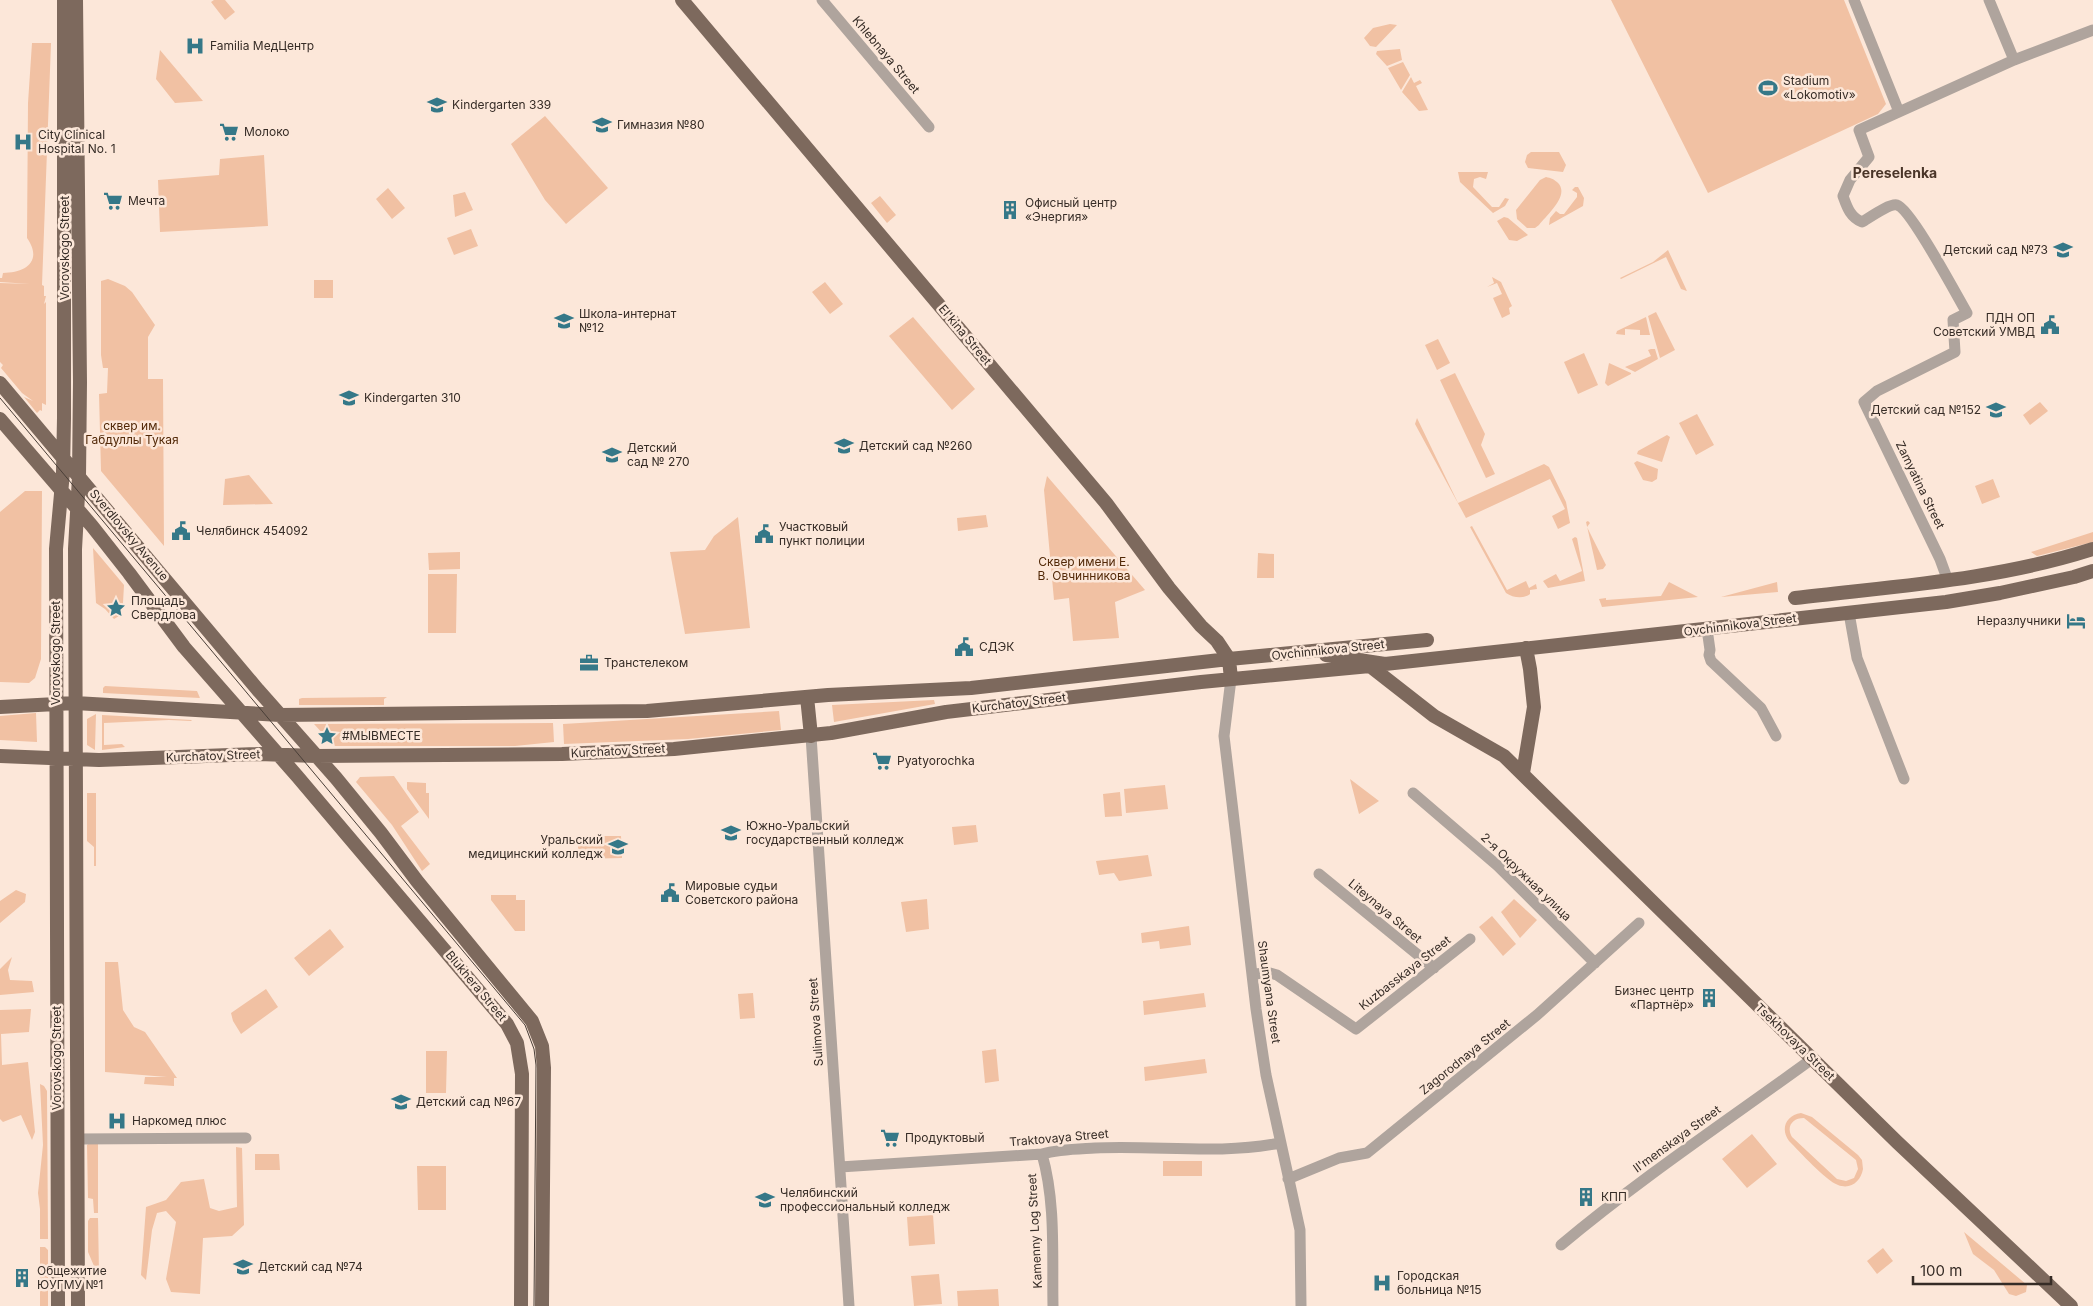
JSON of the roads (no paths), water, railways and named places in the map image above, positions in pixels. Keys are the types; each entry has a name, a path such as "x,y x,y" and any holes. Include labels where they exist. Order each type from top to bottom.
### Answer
{"main road":[{"name":"Vorovskogo Street","path":"58,1306 56,548 63,458 64,0"},
{"name":"Vorovskogo Street","path":"76,0 79,477 75,549 78,1306"},
{"name":"El'kina Street","path":"682,0 1106,502 1169,588 1201,626 1217,641 1229,659 1231,679"},
{"name":"Sverdlovsky Avenue","path":"0,383 316,756"},
{"name":"Sverdlovsky Avenue","path":"0,419 130,573 184,647 279,755"},
{"name":"Ovchinnikova Street","path":"1795,598 1948,581 2017,569 2069,557 2093,549"},
{"name":"Ovchinnikova Street","path":"1307,652 1385,664 1946,602 2000,593 2093,571"},
{"name":"Ovchinnikova Street","path":"1229,659 1428,640"},
{"path":"1523,773 1534,706 1526,648"},
{"name":"Kurchatov Street","path":"0,707 75,702 280,715 647,711 807,697 971,688 1229,659"},
{"name":"Ovchinnikova Street","path":"1231,679 1370,666"},
{"name":"Tsekhovaya Street","path":"1370,666 1434,716 1492,748 1523,773 1812,1059 2071,1306"},
{"name":"Kurchatov Street","path":"0,756 76,760 279,755 618,752 811,736 946,712 1231,679"},
{"path":"807,697 811,736"},
{"name":"Blukhera Street","path":"279,755 492,1004 513,1033 520,1053 522,1074 521,1306"},
{"name":"Blukhera Street","path":"316,756 381,833 416,880 522,1006 535,1026 542,1046 544,1068 542,1306"}],"street":[{"name":"Khlebnaya Street","path":"822,0 929,127"},
{"path":"1854,0 1899,112 2014,60 2093,30"},
{"path":"1989,0 2014,60"},
{"name":"Zamyatina Street","path":"1899,112 1859,130 1869,157 1850,180 1843,196 1850,214 1862,222 1890,206 1897,205 1904,209 1926,242 1967,313 1953,320 1955,352 1877,391 1864,402 1940,559 1948,581"},
{"path":"1849,613 1857,658 1904,779"},
{"path":"1707,629 1711,661 1762,708 1776,736"},
{"name":"Shaumyana Street","path":"1231,679 1224,736 1266,1075 1301,1240 1301,1306"},
{"name":"Sulimova Street","path":"811,736 849,1306"},
{"name":"2-я Окружная улица","path":"1413,793 1498,866 1595,963"},
{"name":"Liteynaya Street","path":"1319,874 1434,968"},
{"name":"Zagorodnaya Street","path":"1288,1178 1339,1158 1368,1153 1530,1021 1639,923"},
{"name":"Kuzbasskaya Street","path":"1252,974 1270,973 1277,975 1356,1029 1470,939"},
{"name":"Il'menskaya Street","path":"1561,1245 1606,1207 1708,1131 1812,1059"},
{"path":"77,1138 246,1138"},
{"name":"Traktovaya Street","path":"840,1167 1042,1154 1059,1150 1110,1147 1234,1149 1280,1143"},
{"name":"Kamenny Log Street","path":"1042,1154 1048,1175 1053,1306"}],"tram line":[{"path":"0,398 525,1025 534,1049 536,1065 534,1306"}],"place":[{"name":"Familia МедЦентр","path":"195,46"},
{"name":"Stadium «Lokomotiv»","path":"1768,88"},
{"name":"Kindergarten 339","path":"437,105"},
{"name":"Гимназия №80","path":"602,125"},
{"name":"Молоко","path":"229,132"},
{"name":"City Clinical Hospital No. 1","path":"23,142"},
{"name":"Мечта","path":"113,201"},
{"name":"Офисный центр «Энергия»","path":"1010,210"},
{"name":"Детский сад №73","path":"2063,250"},
{"name":"Школа-интернат №12","path":"564,321"},
{"name":"ПДН ОП Советский УМВД","path":"2050,325"},
{"name":"Kindergarten 310","path":"349,398"},
{"name":"Детский сад №152","path":"1996,410"},
{"name":"Детский сад №260","path":"844,446"},
{"name":"Детский сад № 270","path":"612,455"},
{"name":"Челябинск 454092","path":"181,531"},
{"name":"Участковый пункт полиции","path":"764,534"},
{"name":"Площадь Свердлова","path":"116,608"},
{"name":"Неразлучники","path":"2076,621"},
{"name":"СДЭК","path":"964,647"},
{"name":"Транстелеком","path":"589,663"},
{"name":"#МЫВМЕСТЕ","path":"327,736"},
{"name":"Pyatyorochka","path":"882,761"},
{"name":"Южно-Уральский государственный колледж","path":"731,833"},
{"name":"Уральский медицинский колледж","path":"618,847"},
{"name":"Мировые судьи Советского района","path":"670,893"},
{"name":"Бизнес центр «Партнёр»","path":"1709,998"},
{"name":"Детский сад №67","path":"401,1102"},
{"name":"Наркомед плюс","path":"117,1121"},
{"name":"Продуктовый","path":"890,1138"},
{"name":"КПП","path":"1586,1197"},
{"name":"Челябинский профессиональный колледж","path":"765,1200"},
{"name":"Детский сад №74","path":"243,1267"},
{"name":"Общежитие ЮУГМУ №1","path":"22,1278"},
{"name":"Городская больница №15","path":"1382,1283"}],"district":[{"name":"Pereselenka","path":"1895,173"}],"park label":[{"name":"сквер им. Габдуллы Тукая","path":"132,433"},
{"name":"Сквер имени Е. В. Овчинникова","path":"1084,569"}]}
